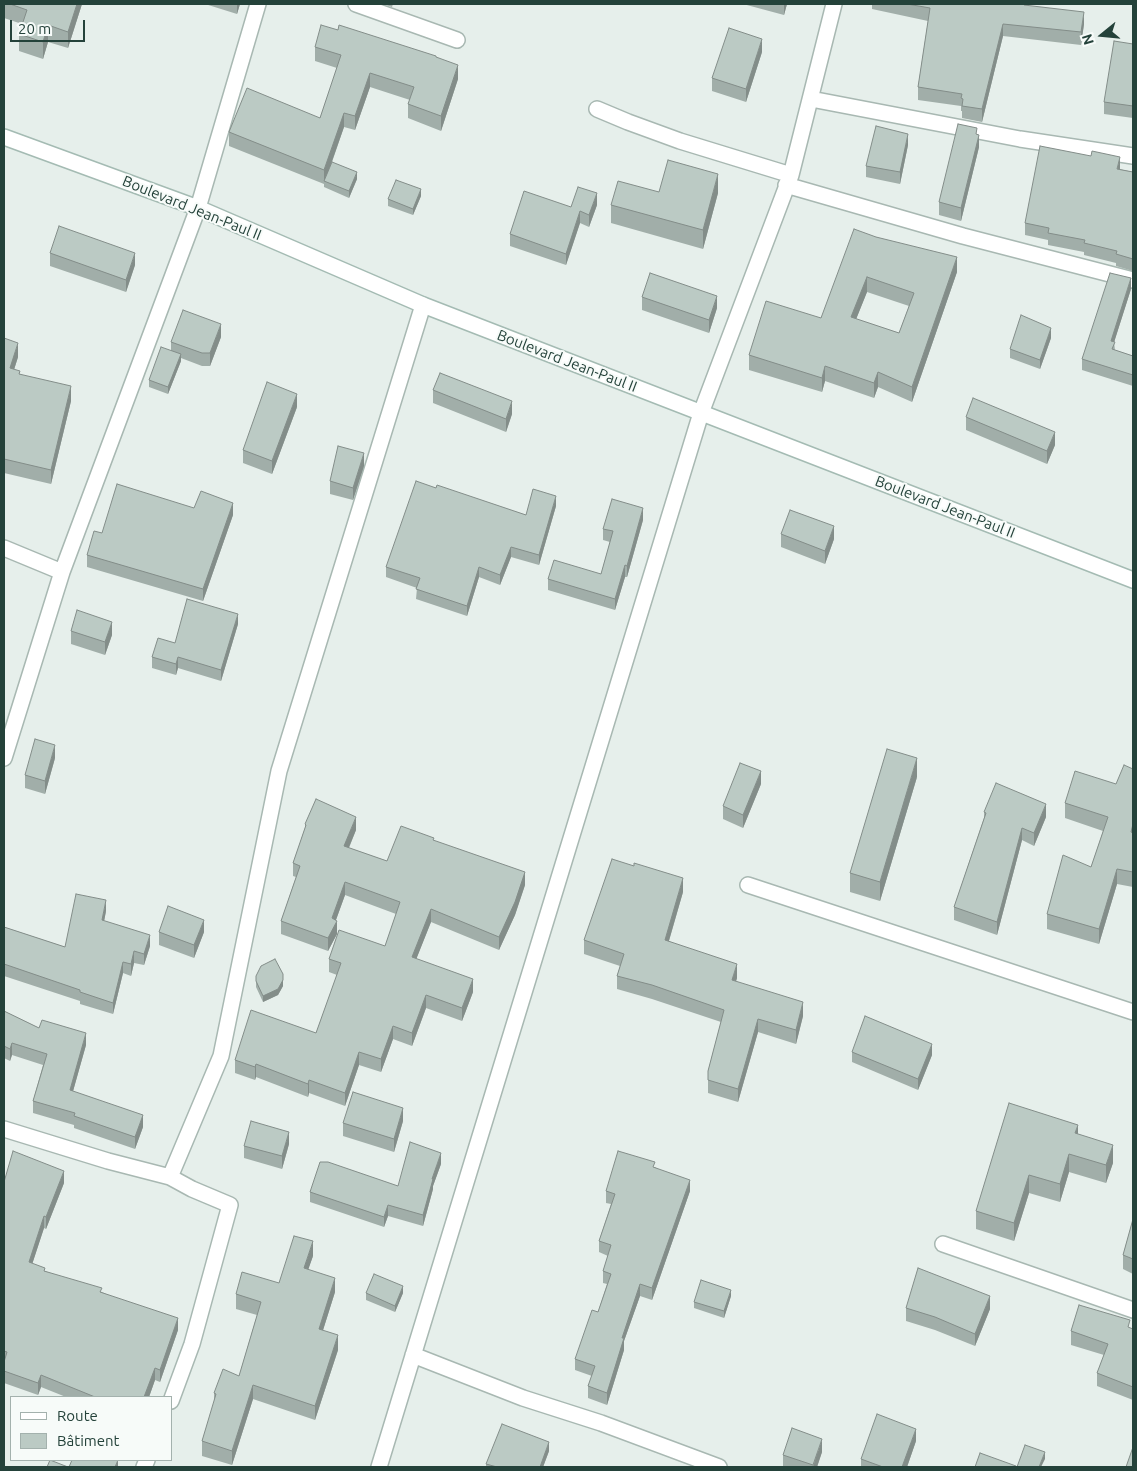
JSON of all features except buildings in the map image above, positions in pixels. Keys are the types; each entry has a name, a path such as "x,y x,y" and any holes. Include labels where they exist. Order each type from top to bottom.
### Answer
{"street":[{"path":"4,758 62,572 198,208 258,4"},
{"path":"356,4 457,40"},
{"path":"379,1467 701,413 788,180 811,99 834,4"},
{"path":"811,99 1020,139 1133,156"},
{"path":"597,109 788,180 964,236 1133,280"},
{"name":"Boulevard Jean-Paul II","path":"4,137 198,208 423,306 1133,580"},
{"path":"170,1176 221,1056 279,771 423,306"},
{"path":"4,548 62,572"},
{"path":"748,885 1133,1012"},
{"path":"4,1129 108,1161 170,1176 192,1189 230,1205 192,1344 172,1398"},
{"path":"943,1244 1133,1310"},
{"path":"413,1355 523,1398 601,1423 718,1467"}]}
